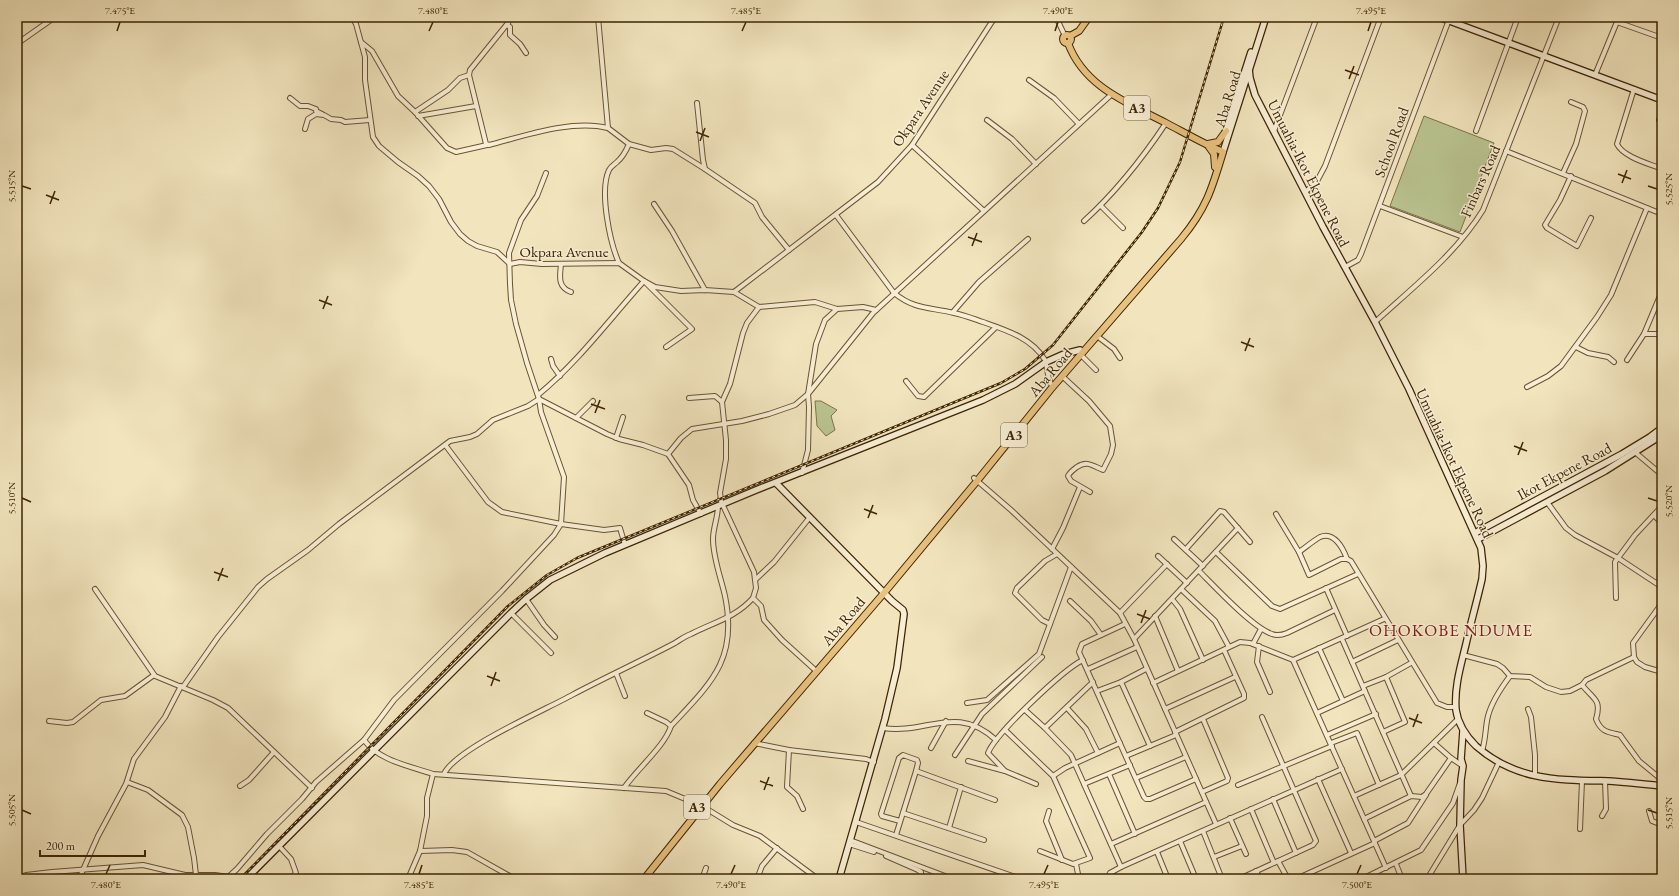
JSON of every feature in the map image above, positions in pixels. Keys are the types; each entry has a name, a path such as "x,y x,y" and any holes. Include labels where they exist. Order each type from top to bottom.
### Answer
{"main road":[{"path":"1068,38 1079,31 1089,17"},
{"name":"A3","path":"1068,38 1076,59 1083,68 1096,82 1112,94 1222,152"},
{"path":"1205,143 1218,142 1226,131"},
{"path":"1205,143 1214,154 1215,167"},
{"name":"Aba Road","path":"785,706 883,591 1080,353 1098,336 1160,260 1199,209 1222,152"},
{"name":"Aba Road","path":"976,479 1051,384 1189,229 1202,211 1213,187 1222,152"},
{"name":"Aba Road","path":"785,706 814,669 883,591"},
{"name":"A3","path":"639,879 785,706"},
{"name":"A3","path":"644,879 701,805"}],"street":[{"path":"17,42 18,44 55,17"},
{"name":"Okpara Avenue","path":"352,17 356,24 365,57 365,80 373,137 379,146 429,186 439,199 451,222 460,234 468,241 477,246 497,252 510,264 520,262 561,264 619,263 655,287 681,291 705,290 734,292 878,182 912,145 995,17"},
{"path":"487,145 469,75 473,65 507,25 511,17"},
{"path":"598,17 608,128"},
{"path":"1056,17 1068,38"},
{"name":"Aba Road","path":"1222,152 1226,131 1243,82 1262,17"},
{"name":"Aba Road","path":"1222,152 1242,92 1243,82 1249,69 1266,17"},
{"path":"1274,131 1317,17"},
{"path":"1305,192 1316,183 1325,166 1381,17"},
{"path":"1439,17 1449,19 1662,100"},
{"path":"1476,131 1518,17"},
{"name":"Finbars Road","path":"1375,322 1444,258 1473,226 1483,210 1559,17"},
{"path":"1595,75 1619,17"},
{"name":"School Road","path":"1345,267 1358,260 1380,206 1449,19"},
{"path":"1617,22 1662,38"},
{"path":"507,25 510,28 510,35 520,44 526,53"},
{"path":"361,42 372,50 398,96 447,148 456,152 548,131 595,125 608,128 629,144 652,150 666,148 673,149 705,168 755,203 762,217 789,250"},
{"path":"1249,69 1253,92"},
{"path":"414,112 448,90 460,78 469,75"},
{"path":"1029,80 1054,98 1079,124"},
{"path":"1243,82 1252,84"},
{"path":"1243,82 1253,92"},
{"path":"1242,92 1246,89 1253,92"},
{"path":"1634,89 1617,144 1619,148 1629,155 1662,169"},
{"name":"Umuahia-Ikot Ekpene Road","path":"1253,92 1409,389 1478,539 1483,557 1482,579 1456,686 1456,707 1458,719 1463,731 1482,751 1499,762 1535,776 1548,779 1605,781 1662,786"},
{"path":"668,454 681,438 692,429 725,424 769,414 795,405 808,394 876,310 1112,94"},
{"path":"290,98 300,106 308,106 316,109 316,111 331,119 342,120 345,122 370,120"},
{"path":"1563,173 1576,144 1585,111 1583,107 1571,102"},
{"path":"697,103 705,168"},
{"path":"418,116 476,106"},
{"path":"1659,120 1662,112"},
{"path":"305,129 308,119 316,114 324,115"},
{"path":"988,120 1012,139 1036,164"},
{"path":"1084,221 1101,206 1128,176 1166,123"},
{"path":"619,263 614,253 608,221 605,180 612,166 618,162 625,153 629,144"},
{"path":"912,145 984,211"},
{"path":"1506,151 1662,214"},
{"path":"17,878 39,873 143,865 176,874 215,875 227,878 237,869 267,834 312,788 316,782 364,740 394,700 502,592 554,535 560,524 564,477 541,412 511,300 509,253 521,220 537,196 546,173"},
{"path":"1571,176 1560,200 1545,226 1577,246 1591,218"},
{"path":"654,204 672,231 705,290"},
{"path":"1101,206 1124,228"},
{"path":"1380,206 1463,237"},
{"path":"1526,387 1548,376 1561,366 1612,295 1646,208"},
{"path":"836,215 894,293 901,299 916,306 953,312 1023,338 1032,344 1046,362 1047,376 1051,384"},
{"path":"953,312 979,282 1028,239"},
{"path":"561,264 561,284 563,288 571,292"},
{"path":"79,879 98,836 127,782 134,760 165,717 182,687 218,637 258,587 446,446 450,441 477,434 493,420 525,408 576,361 619,308 644,281 692,329 666,347"},
{"path":"1627,360 1644,334 1662,291"},
{"path":"734,292 759,307 815,302 837,309 863,307 876,310"},
{"path":"624,788 632,775 663,742 671,726 717,672 723,659 729,633 729,617 713,540 720,505 720,493 726,459 725,424 722,402 730,384 743,333 759,307"},
{"path":"802,473 808,450 808,394 813,356 818,336 823,328 825,320 837,309"},
{"path":"906,381 918,396 924,397 996,327"},
{"path":"1644,334 1662,334"},
{"path":"1098,336 1114,349 1120,358"},
{"path":"1576,346 1588,353 1608,357 1614,362"},
{"path":"246,879 526,599 550,580 605,553 720,505 983,400 1015,384 1046,362 1064,354 1080,353 1096,370"},
{"path":"551,359 553,366 560,376"},
{"path":"1062,376 1089,401 1110,426 1112,432 1111,454 1103,470 1087,463 1082,464 1069,474 1068,479 1090,492"},
{"path":"689,398 715,396 722,402"},
{"path":"538,397 616,438 643,445 668,454 688,485 693,500 701,514"},
{"path":"576,418 593,401"},
{"path":"616,438 623,417"},
{"name":"Ikot Ekpene Road","path":"1475,533 1622,454 1650,438 1662,428"},
{"path":"1478,539 1636,453 1662,435"},
{"path":"446,446 488,502 496,509 508,514 560,524 604,530 617,527 620,528 625,545"},
{"path":"1636,453 1662,475"},
{"path":"976,479 1120,613 1134,639 1216,824"},
{"path":"776,483 903,610 904,614 897,668 883,728 839,879"},
{"path":"1052,549 1063,528 1080,487"},
{"path":"1547,502 1566,528 1575,535 1618,558 1662,587"},
{"path":"444,774 449,765 481,743 591,684 616,673 690,634 729,617 744,608 753,598 756,588 756,579 720,505"},
{"path":"1616,598 1615,562 1635,535 1662,506"},
{"path":"1186,549 1220,511 1224,512 1250,542"},
{"path":"1276,514 1299,552 1308,574 1310,575 1341,559 1351,561 1384,619 1437,704 1447,707 1456,707"},
{"path":"1654,515 1662,524"},
{"path":"756,579 774,562 810,517"},
{"path":"1134,639 1238,528"},
{"path":"1299,552 1321,537 1329,537 1338,542 1344,550 1346,559"},
{"path":"1174,539 1203,566"},
{"path":"1216,552 1276,608 1283,609 1358,574"},
{"path":"1050,624 1042,620 1015,593 1017,588 1045,561 1057,554"},
{"path":"1158,556 1187,583"},
{"path":"1120,613 1167,564"},
{"path":"967,703 987,700 1039,654 1071,567"},
{"path":"1199,571 1261,629 1273,635 1281,635 1335,610"},
{"path":"1326,588 1347,636"},
{"path":"95,589 154,675 228,708 312,788"},
{"path":"1181,589 1215,621 1229,647"},
{"path":"753,598 761,606 764,620 782,640 814,669"},
{"path":"526,599 544,625 555,637"},
{"path":"1172,599 1180,609 1203,660"},
{"path":"1070,601 1091,621 1101,635"},
{"path":"1662,604 1633,641 1634,657 1637,662 1662,672"},
{"path":"512,613 551,653"},
{"path":"1155,616 1178,671"},
{"path":"1293,660 1384,619"},
{"path":"1125,624 1081,646 1079,652 1088,669 1144,797 1147,799 1196,779"},
{"path":"1253,644 1261,629"},
{"path":"1342,639 1376,714 1410,796"},
{"path":"1352,662 1398,640"},
{"path":"1153,683 1240,642 1259,646 1293,660 1386,868"},
{"path":"1259,646 1257,662 1270,692"},
{"path":"1088,669 1137,647"},
{"path":"1319,648 1343,701"},
{"path":"1126,756 1150,746 1202,718 1244,698 1244,694 1224,650"},
{"path":"1463,655 1497,664 1510,676 1530,677 1546,687 1561,692 1570,691 1582,685 1586,680 1634,657"},
{"path":"955,755 982,714 1042,657"},
{"path":"1005,771 989,755 990,748 1005,730 1066,670 1083,660"},
{"path":"1363,686 1411,663"},
{"path":"1097,691 1121,682 1146,668"},
{"path":"616,673 625,696"},
{"path":"49,721 67,723 73,722 101,700 125,696 154,675"},
{"path":"1383,732 1405,722 1386,676"},
{"path":"1482,751 1486,738 1489,713 1499,690 1510,676"},
{"path":"1165,709 1235,677"},
{"path":"1046,728 1093,682"},
{"path":"1121,682 1150,746"},
{"path":"1582,685 1594,696 1598,703 1596,719 1598,725 1605,732 1620,735 1639,761 1662,780"},
{"path":"1317,713 1365,691"},
{"path":"1067,708 1086,729 1098,753"},
{"path":"1528,709 1531,717 1535,755 1535,776"},
{"path":"1025,710 1046,728 1070,755 1075,763 1121,867"},
{"path":"647,713 671,726"},
{"path":"1327,735 1376,714"},
{"path":"1239,879 1316,844 1316,838 1262,717"},
{"path":"1202,718 1228,778 1227,781 1202,792"},
{"path":"1354,796 1401,775 1458,719"},
{"path":"883,728 898,730 946,721 956,721 975,725 996,740"},
{"path":"931,748 946,721"},
{"path":"1005,730 1053,776 1090,858 1073,864 1040,851"},
{"path":"1463,731 1460,825 1463,879"},
{"path":"1238,785 1285,766 1357,733 1379,785"},
{"path":"364,740 374,751 410,767 433,774 666,791 701,805 734,824 760,836 818,879"},
{"path":"755,740 789,750 866,759 874,762"},
{"path":"1463,746 1470,740"},
{"path":"1053,776 1075,763 1120,743"},
{"path":"1434,743 1463,766"},
{"path":"789,750 787,787 797,796 803,809"},
{"path":"240,786 249,780 274,752"},
{"path":"896,836 918,763 917,760 903,755 900,756 881,814 882,816 900,822"},
{"path":"1136,778 1186,757"},
{"path":"1296,879 1374,842 1408,823 1451,758"},
{"path":"968,761 1005,771 1036,784"},
{"path":"1427,879 1460,825 1474,810 1482,798 1499,762"},
{"path":"1084,784 1130,765"},
{"path":"1107,879 1110,873 1121,867 1342,769"},
{"path":"916,771 995,800"},
{"path":"408,879 420,851 427,816 427,798 433,774"},
{"path":"1109,774 1134,834"},
{"path":"1318,779 1351,853"},
{"path":"304,780 316,782"},
{"path":"1362,879 1369,878 1421,850 1453,804 1461,780"},
{"path":"1580,829 1582,780"},
{"path":"1602,816 1606,809 1605,781"},
{"path":"127,782 148,790 182,814 188,827 196,875"},
{"path":"949,828 960,787"},
{"path":"1364,819 1410,796 1422,797 1426,794"},
{"path":"1274,800 1296,853"},
{"path":"1112,844 1206,802"},
{"path":"1251,809 1276,862 1288,879"},
{"path":"1049,811 1046,821 1062,860"},
{"path":"1649,811 1652,821 1657,823 1662,822"},
{"path":"903,813 984,840"},
{"path":"1230,818 1246,854"},
{"path":"856,822 1021,879"},
{"path":"1203,830 1222,879"},
{"path":"1180,841 1196,879"},
{"path":"850,842 942,877 953,879"},
{"path":"850,842 918,870 921,872 921,879"},
{"path":"280,846 291,859 296,873 285,879"},
{"path":"1214,857 1242,846"},
{"path":"757,879 762,866 778,848"},
{"path":"420,851 452,850 467,852 515,879"},
{"path":"1157,852 1168,879"},
{"path":"1076,864 1079,879"},
{"path":"1396,864 1402,879"},
{"path":"702,879 706,868"},
{"path":"1256,871 1260,879"}],"green space":[{"path":"1424,116 1494,143 1460,232 1390,206"},
{"path":"815,401 821,401 837,410 831,416 835,430 826,436 817,426"}],"railway":[{"path":"240,879 508,606 547,575 577,558 1001,383 1025,369 1053,345 1142,232 1158,208 1180,162 1224,17"}],"district":[{"name":"OHOKOBE NDUME","path":"1451,630"}]}
